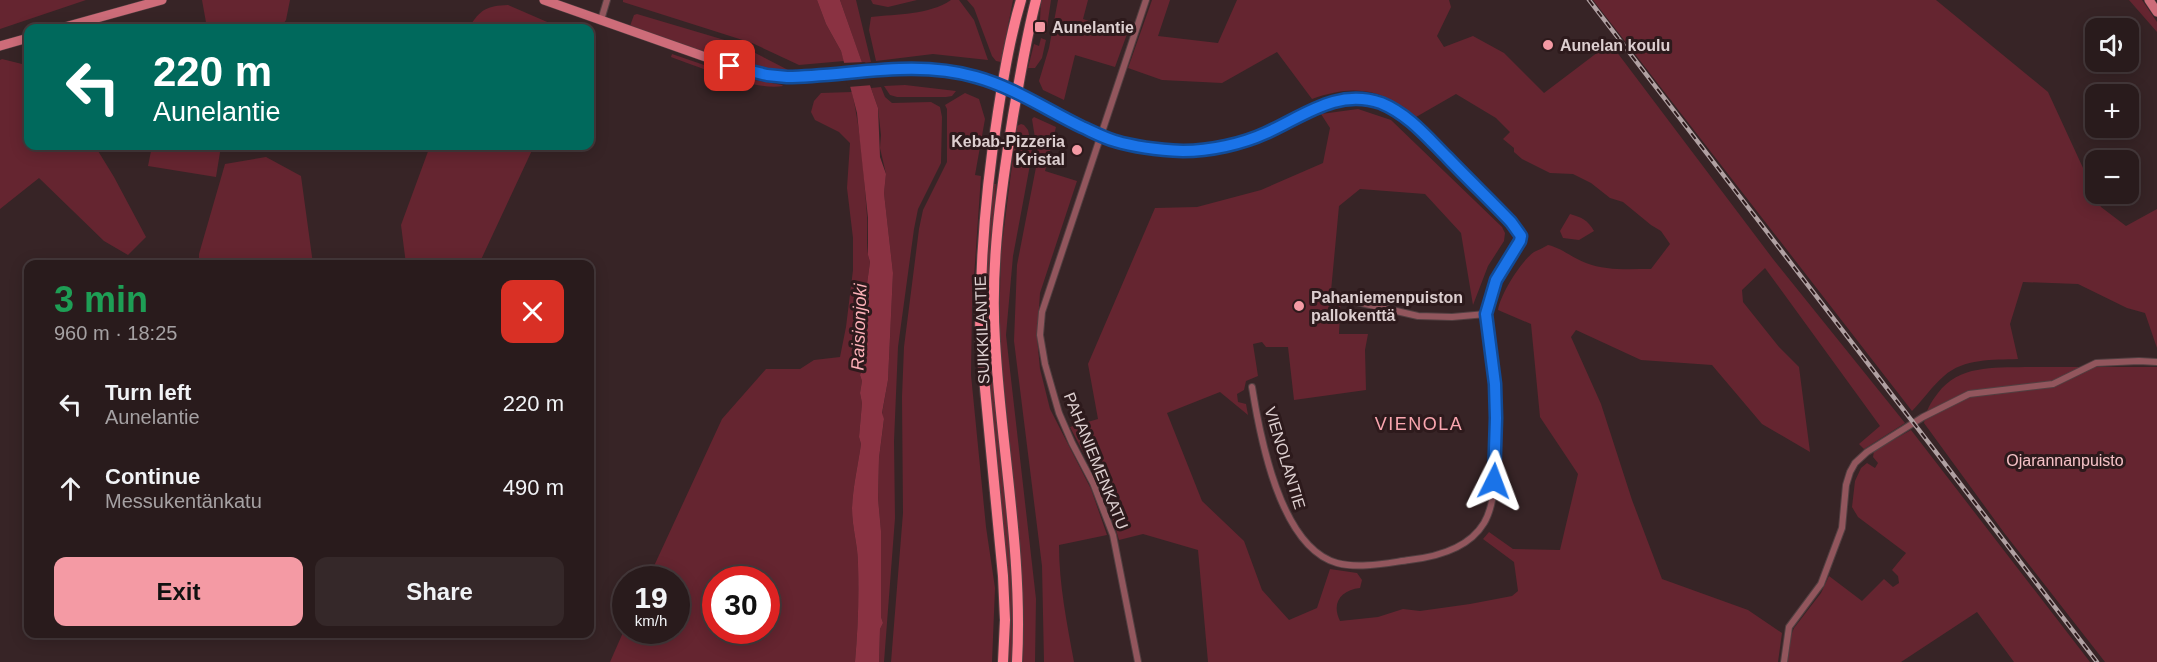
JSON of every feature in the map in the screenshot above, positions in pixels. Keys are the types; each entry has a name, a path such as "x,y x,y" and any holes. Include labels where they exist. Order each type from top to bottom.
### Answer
{"main road":[{"name":"SUIKKILANTIE","path":"1003,662 1005,620 1003,576 980,336 985,209 1009,46 1021,0"},
{"name":"SUIKKILANTIE","path":"1017,662 1019,626 1017,576 994,315 1000,213 1017,93 1036,0"}],"street":[{"path":"74,24 162,0"},
{"path":"544,0 752,72 787,77 905,68 938,69 978,77 1017,93 1100,135"},
{"path":"601,20 607,0"},
{"name":"PAHANIEMENKATU","path":"1138,662 1113,535 1093,483 1059,413 1045,364 1040,335 1042,312 1146,0"},
{"path":"2149,0 2157,12"},
{"path":"0,46 24,39"},
{"name":"VIENOLANTIE","path":"1100,135 1143,148 1186,151 1219,147 1265,134 1309,110 1334,101 1352,98 1372,101 1392,109 1413,123 1511,222 1521,236 1496,280 1486,314 1495,384 1496,418 1496,470 1491,503 1484,522 1470,539 1453,549 1432,556 1404,561 1352,565 1337,563 1316,552 1300,536 1282,504 1264,447 1252,387"},
{"path":"1344,299 1418,316 1452,317 1486,314"},
{"path":"1784,662 1790,627 1821,584 1842,528 1846,485 1850,472 1855,463 1867,452 1913,423 1969,394 2053,384 2096,363 2157,362"}],"green space":[{"path":"0,0 86,0 0,29"},
{"path":"202,0 290,0 283,24 206,24"},
{"path":"623,0 817,0 844,61 799,65 752,43 623,2"},
{"path":"840,0 856,0 871,62 862,63"},
{"path":"871,0 917,0 888,7 873,4"},
{"path":"951,0 959,0 974,20 988,60 933,54 876,61 869,30 871,17 933,9"},
{"path":"967,0 1013,0 1001,62 996,61 992,56 974,8"},
{"path":"1041,0 1051,0 1046,34 1042,33 1045,22 1040,20"},
{"path":"1058,0 1088,0 1083,19 1127,34 1115,67 1075,55 1064,100 1043,90 1039,81 1049,48"},
{"path":"1152,0 1170,0 1158,36 1218,43 1237,0 1449,0 1451,7 1437,36 1444,47 1473,36 1504,53 1544,93 1610,43 1773,259 1905,423 1864,449 1859,444 1880,426 1765,268 1742,290 1743,302 1779,347 1799,367 1810,452 1762,424 1712,365 1641,360 1576,330 1571,337 1601,404 1632,500 1662,579 1748,610 1782,633 1778,662 1208,662 1198,550 1143,534 1119,540 1105,493 1070,427 1098,419 1088,364 1155,208 1197,207 1261,190 1323,163 1330,128 1321,114 1358,109 1391,120 1502,227 1505,233 1504,241 1488,266 1473,305 1461,233 1425,194 1360,189 1339,206 1331,291 1341,292 1339,334 1368,334 1365,350 1366,390 1294,400 1288,347 1266,347 1262,342 1253,344 1258,376 1246,381 1244,390 1237,394 1238,402 1246,404 1248,415 1220,392 1167,413 1202,501 1244,541 1262,590 1289,620 1317,608 1330,569 1357,573 1362,580 1360,588 1348,591 1339,598 1337,614 1340,621 1378,617 1403,609 1420,611 1512,596 1518,591 1514,562 1483,539 1489,532 1513,549 1560,550 1578,474 1540,417 1531,324 1498,310 1500,304 1517,270 1529,256 1548,245 1594,266 1651,269 1670,244 1661,231 1623,202 1610,198 1591,183 1573,174 1550,173 1522,159 1503,139 1510,132 1496,118 1456,94 1416,117 1391,100 1367,92 1341,91 1312,99 1277,52 1222,83 1162,80 1128,68"},
{"path":"1593,0 1936,0 2048,92 2085,172 2085,204 2100,204 2126,226 2157,209 2157,348 2145,313 2127,308 2078,284 2023,282 2010,324 2018,359 1979,361 1960,366 1940,380 1912,411"},
{"path":"2129,0 2142,0 2157,22 2157,32"},
{"path":"508,5 552,24 472,24 481,13 495,6"},
{"path":"634,15 738,44 792,72 730,61 630,26"},
{"path":"1041,38 1046,40 1042,58 1035,68 1028,68 1034,44 1039,46"},
{"path":"672,54 739,77 783,86 771,87 742,82 671,57"},
{"path":"0,60 24,64 24,150 97,150 146,237 128,255 104,241 39,178 0,209"},
{"path":"905,85 956,91 952,96 946,97 897,97 890,95 884,86"},
{"path":"881,87 885,97 892,103 931,102 940,107 942,117 941,163 918,209 898,347 894,441 895,518 884,662 879,662 880,629 883,623 878,498 879,458 884,420 882,414 888,380 893,273 884,193 886,174 880,148 878,108 871,88"},
{"path":"852,92 862,154 867,216 867,245 870,262 864,306 866,318 863,332 866,359 860,375 862,381 859,437 861,444 852,508 858,557 855,662 610,662 618,644 690,644 690,566 654,566 722,419 766,369 800,369 814,360 840,357 853,270 853,238 847,188 850,143 839,132 815,120 811,112 814,101 821,93"},
{"path":"965,93 979,99 985,119 975,175 981,176 972,306 971,375 986,527 995,588 992,662 891,662 903,513 904,347 919,229 923,210 947,162 947,109 945,105"},
{"path":"1034,117 1056,127 1045,171 1077,181 1040,293 1037,337 1040,369 1050,409 1091,489 1107,535 1059,545 1062,589 1074,662 1044,662 1042,566 1014,341 1017,265 1038,157 1032,119"},
{"path":"1021,124 1028,130 1032,154 1013,256 1006,335 1036,599 1035,662 1023,662 1024,616 1020,545 999,334 1001,252 1017,126"},
{"path":"151,150 220,150 216,177 148,166"},
{"path":"429,150 532,150 481,260 405,260 401,225"},
{"path":"266,157 301,176 312,260 199,260 225,164"},
{"path":"993,184 996,184 991,260 990,340 1013,579 1012,662 1009,662 1010,614 985,340 985,260"},
{"path":"1570,214 1584,219 1594,231 1579,240 1563,238 1560,231"},
{"name":"Ojarannanpuisto","path":"2025,367 2157,367 2157,662 2105,662 2005,534 1924,423 1927,411 1935,397 1946,384 1956,377 1977,370"},
{"path":"1911,430 2090,662 2014,662 1977,612 1901,662 1787,662 1790,638 1794,628 1821,593 1829,576 1862,601 1884,579 1893,587 1899,583 1898,576 1892,570 1906,553 1858,517 1852,507 1855,481 1861,468 1867,463 1875,468 1878,463 1873,457 1874,451"}],"shaded area":[{"path":"817,0 840,0 878,108 880,157 886,174 884,193 893,273 888,380 882,413 884,419 879,458 878,498 883,623 880,629 879,662 855,662 858,557 852,508 861,444 859,437 862,381 860,375 866,359 863,332 870,262 868,218 857,113 841,51 826,24"}],"pier":[{"path":"865,62 873,85 848,87 841,63"}],"railway":[{"path":"1589,0 2097,662"}],"place":[{"name":"Aunelantie","path":"1040,27"},
{"name":"Aunelan koulu","path":"1548,45"},
{"name":"Kebab-Pizzeria Kristal","path":"1077,150"},
{"name":"Pahaniemenpuiston pallokenttä","path":"1299,306"}],"district":[{"name":"VIENOLA","path":"1419,424"}],"route":[{"path":"730,66 767,75 787,77 905,68 938,69 969,75 1017,93 1114,141 1143,148 1186,151 1219,147 1265,134 1309,110 1334,101 1361,99 1380,103 1392,109 1405,117 1426,136 1511,222 1521,236 1496,280 1486,314 1495,384 1496,470 1494,481"}],"water label":[{"name":"Raisionjoki","path":"859,327"}]}
